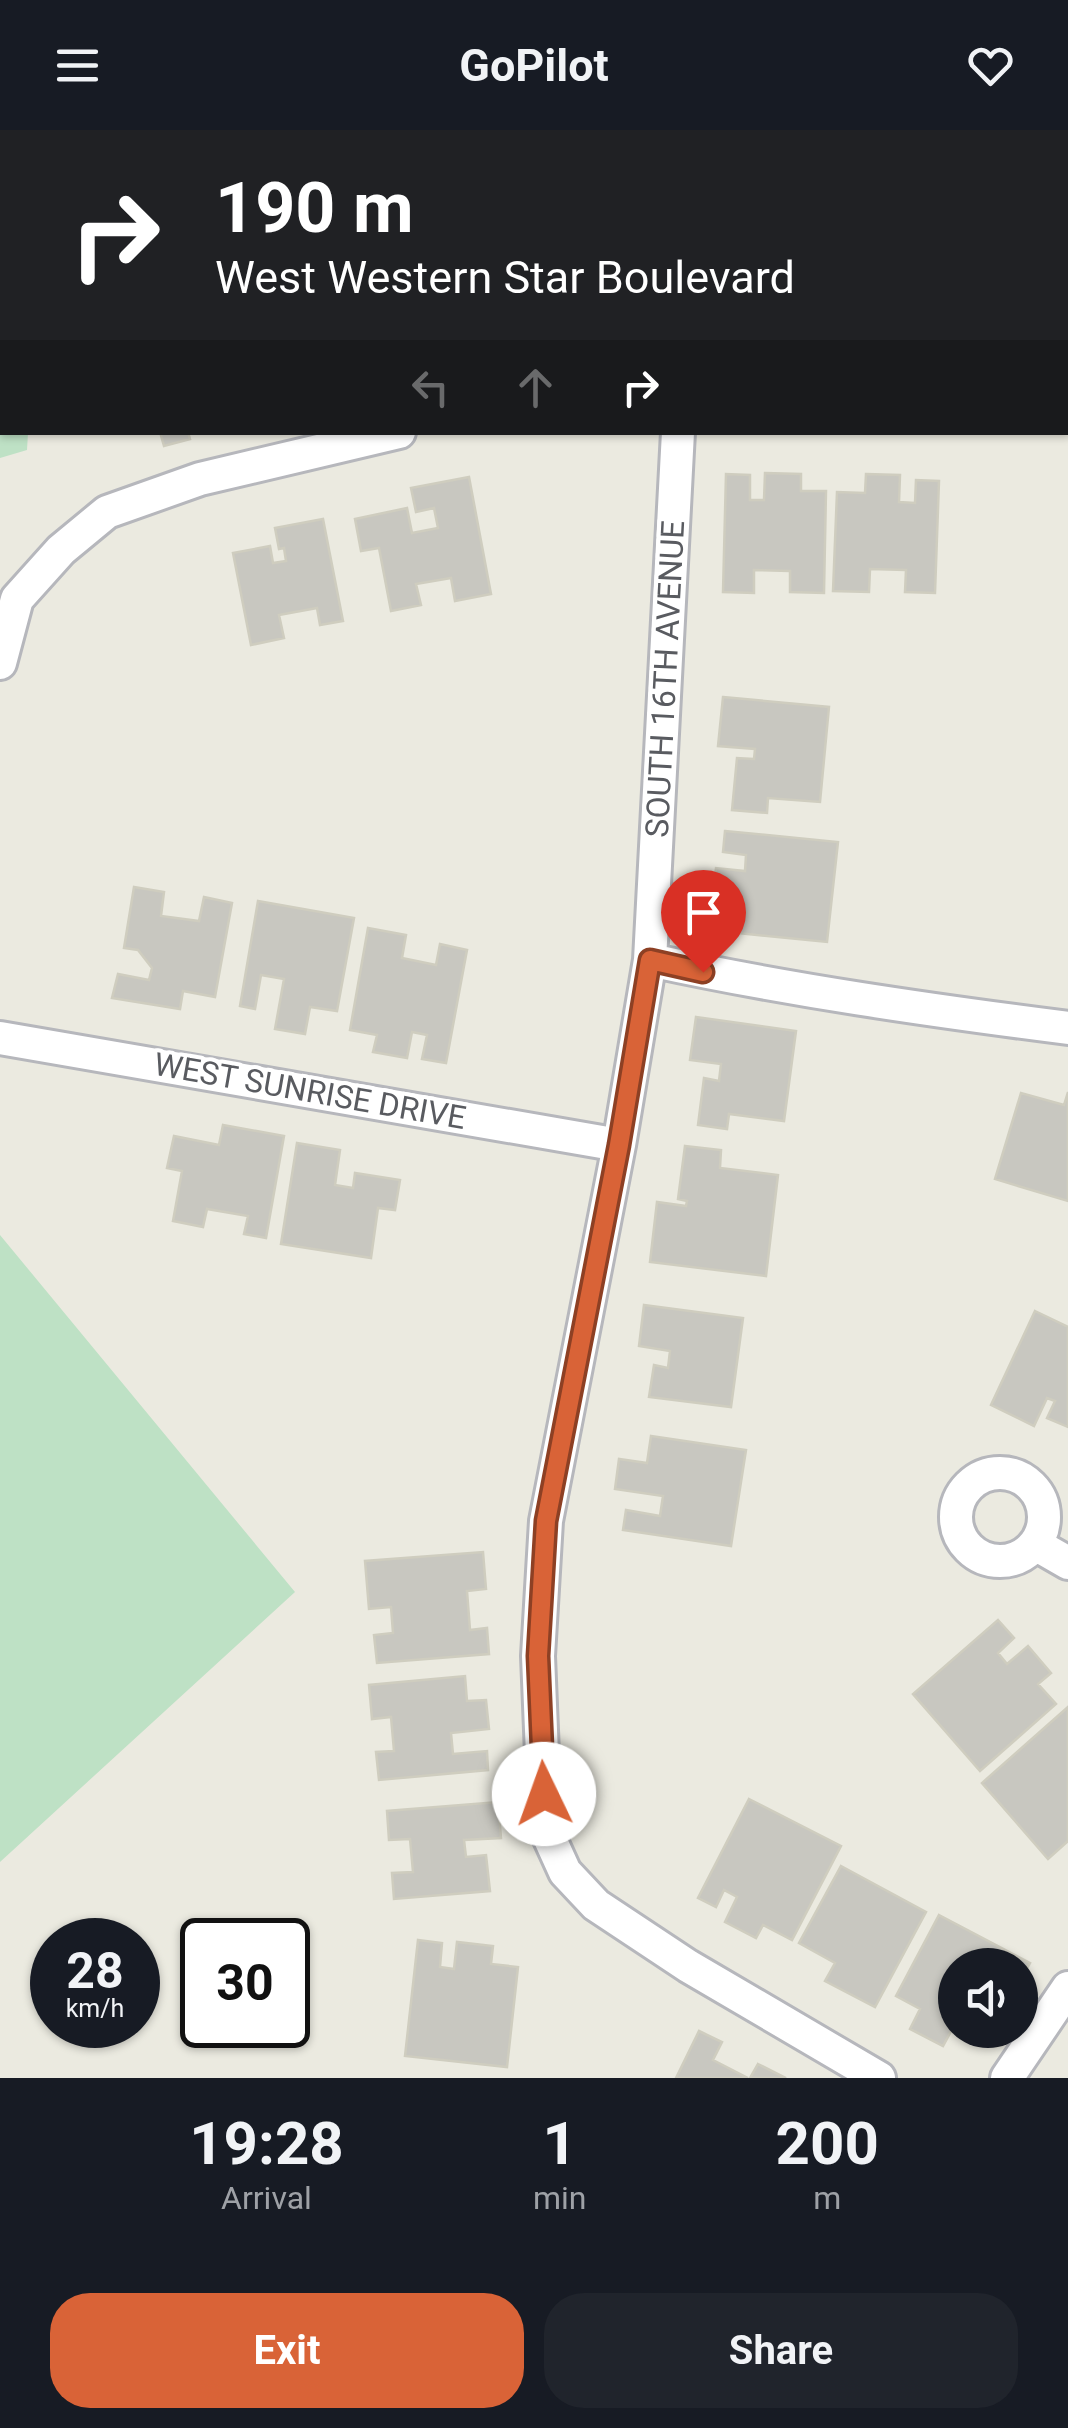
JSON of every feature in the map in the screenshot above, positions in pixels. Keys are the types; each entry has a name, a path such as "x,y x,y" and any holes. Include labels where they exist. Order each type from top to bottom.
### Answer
{"street":[{"path":"0,664 17,599 60,550 107,512 200,479 385,435"},
{"name":"SOUTH 16TH AVENUE","path":"678,435 650,960 619,1145 546,1521 538,1656 545,1828 565,1872 596,1905 688,1966 880,2078"},
{"path":"650,960 730,977 1068,1028"},
{"name":"WEST SUNRISE DRIVE","path":"0,1038 619,1145"},
{"path":"1035,1544 1068,1563"},
{"path":"1007,2078 1068,1988"}],"green space":[{"path":"0,435 28,435 27,450 0,458"},
{"path":"0,1235 295,1592 0,1862"}],"building":[{"path":"161,435 189,435 190,439 164,446"},
{"path":"765,473 801,474 801,491 826,491 824,593 790,592 790,571 754,570 754,593 723,592 726,474 750,475 750,500 764,500"},
{"path":"866,474 900,475 899,502 915,503 916,480 939,481 935,593 905,592 906,570 870,569 869,592 833,591 837,492 865,493"},
{"path":"469,477 491,594 455,601 451,578 416,584 421,605 391,611 379,548 361,551 355,519 407,508 412,533 438,528 434,508 416,512 411,488"},
{"path":"323,519 343,621 320,625 317,608 279,615 284,638 251,645 233,553 270,546 273,563 286,561 275,528"},
{"path":"723,697 829,707 820,802 768,798 767,813 732,810 737,758 754,759 755,749 718,746"},
{"path":"725,831 838,842 827,942 727,932 730,904 712,902 716,868 745,871 746,855 723,852"},
{"path":"134,887 164,892 161,916 199,921 204,897 232,903 215,997 183,991 180,1009 112,998 118,974 149,980 152,968 138,950 124,948"},
{"path":"258,901 354,918 337,1011 310,1007 305,1034 275,1029 284,979 261,975 255,1009 240,1006"},
{"path":"368,928 406,935 402,958 436,965 440,944 467,950 446,1063 422,1059 427,1035 412,1032 407,1058 373,1052 377,1035 350,1030"},
{"path":"696,1017 796,1031 784,1121 729,1114 727,1129 698,1125 704,1078 719,1081 721,1064 690,1060"},
{"path":"1068,1092 1068,1201 995,1179 1021,1093 1064,1105"},
{"path":"223,1125 284,1136 266,1238 244,1234 248,1216 207,1209 203,1227 173,1221 182,1171 167,1168 174,1136 219,1145"},
{"path":"297,1143 340,1150 335,1185 353,1188 355,1173 400,1180 395,1210 378,1208 371,1258 281,1244"},
{"path":"685,1146 721,1150 720,1168 778,1175 766,1276 650,1262 657,1202 686,1206 687,1201 678,1199"},
{"path":"644,1305 743,1318 731,1407 649,1397 654,1365 668,1368 670,1351 639,1346"},
{"path":"1035,1311 1068,1327 1068,1427 1047,1418 1055,1401 1047,1398 1034,1426 991,1405"},
{"path":"651,1436 746,1450 731,1546 623,1530 626,1510 660,1516 663,1496 615,1489 619,1459 647,1463"},
{"path":"483,1552 486,1589 467,1591 470,1630 487,1628 489,1654 377,1663 374,1635 393,1633 391,1607 369,1609 365,1561"},
{"path":"998,1620 1014,1638 998,1653 1007,1664 1028,1646 1051,1673 1038,1684 1056,1704 980,1771 913,1694"},
{"path":"465,1676 467,1701 486,1700 489,1729 451,1733 453,1754 487,1751 488,1770 379,1780 376,1752 394,1751 391,1717 372,1719 369,1685"},
{"path":"1068,1707 1068,1841 1048,1859 982,1783"},
{"path":"749,1799 841,1846 792,1940 763,1925 756,1938 725,1922 737,1897 724,1890 716,1907 698,1898"},
{"path":"498,1802 501,1838 464,1840 466,1857 486,1855 490,1891 394,1899 392,1873 413,1872 410,1839 389,1840 387,1811"},
{"path":"841,1866 926,1912 875,2007 825,1981 835,1963 799,1943"},
{"path":"939,1915 1002,1948 938,1948 938,2043 910,2029 920,2009 896,1996"},
{"path":"418,1940 442,1943 440,1967 454,1969 457,1942 493,1946 491,1964 518,1967 507,2067 405,2056"},
{"path":"699,2031 722,2042 713,2060 748,2078 676,2078"},
{"path":"758,2064 786,2078 750,2078"}],"route":[{"path":"544,1794 538,1656 546,1521 619,1145 650,960 703,972"}]}
